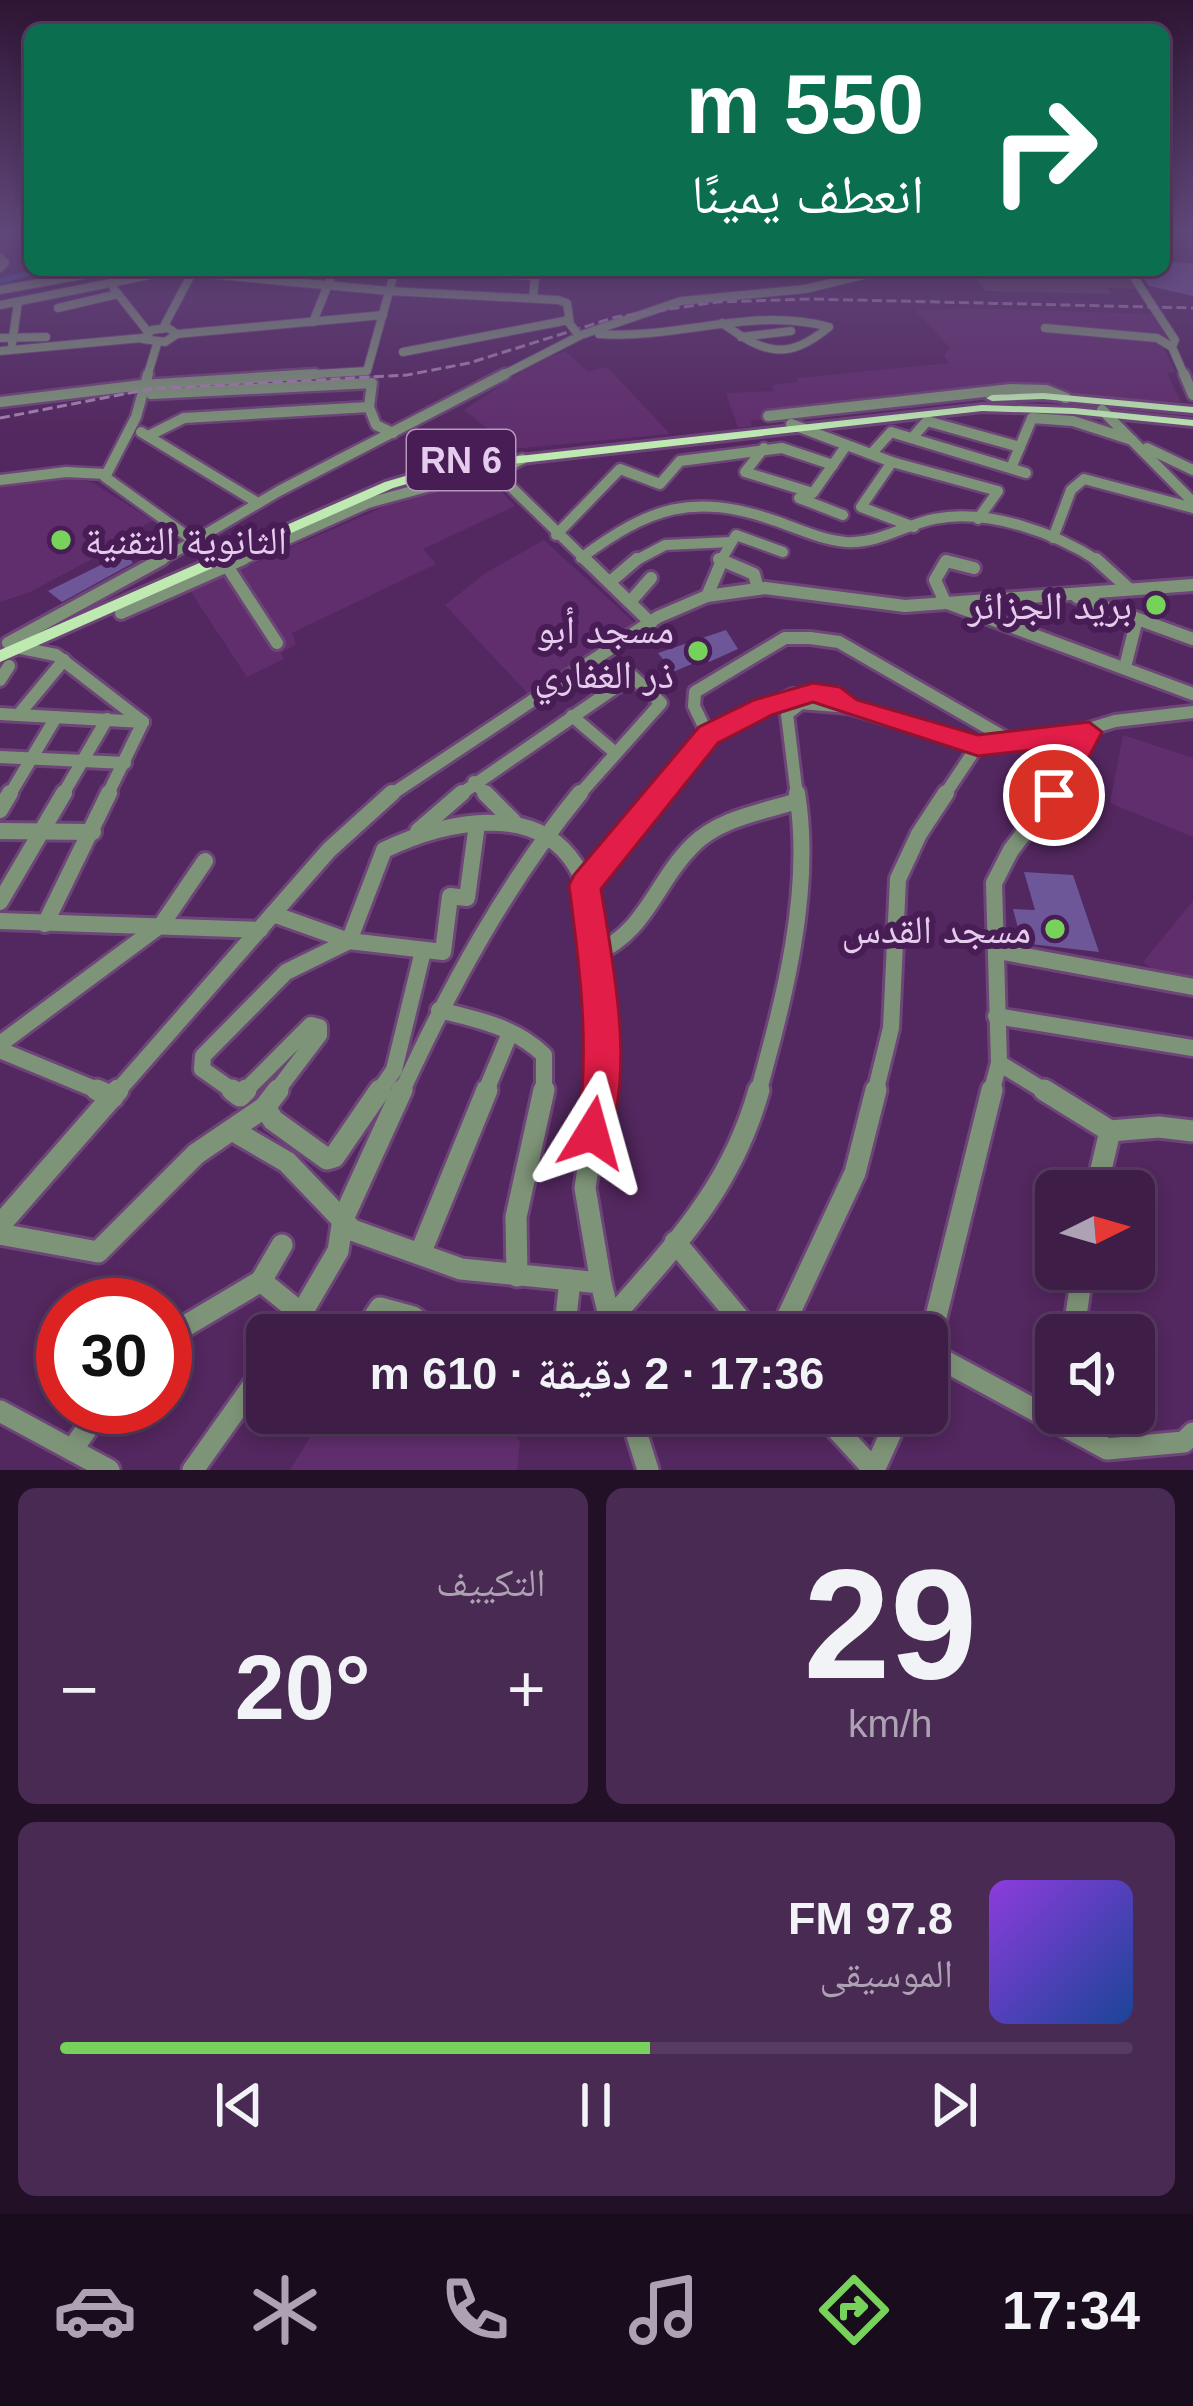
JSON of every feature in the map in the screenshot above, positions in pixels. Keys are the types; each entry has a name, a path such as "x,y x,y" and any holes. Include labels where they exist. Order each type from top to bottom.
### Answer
{"main road":[{"path":"956,404 1017,395 1060,397 1193,416"},
{"path":"1035,406 1060,397"},
{"name":"RN 6","path":"6,652 389,485 910,405 1035,406 1117,424"},
{"name":"RN 6","path":"6,652 134,602 388,478 448,462 499,467 522,459 931,412 1035,406 1117,424 1193,416"},
{"path":"1117,424 1132,417 1193,416"}],"street":[{"path":"0,305 30,300"},
{"path":"58,308 94,300"},
{"path":"122,300 145,335 157,344"},
{"path":"5,350 145,335 163,328 178,300"},
{"path":"313,322 324,300"},
{"path":"0,403 367,370 387,300"},
{"path":"544,300 566,303 574,328"},
{"path":"403,352 462,338 574,328 695,300"},
{"path":"1150,300 1175,340 1172,347"},
{"path":"5,350 16,336 18,302"},
{"path":"106,474 132,426 157,344 177,334 383,315"},
{"path":"0,680 6,652 258,503 393,433 574,328 642,338 722,323 781,317 829,327 804,346 759,350 722,323"},
{"path":"781,317 804,346"},
{"path":"163,328 177,334"},
{"path":"1046,328 1138,334 1172,347 1193,395"},
{"path":"740,337 791,331"},
{"path":"0,338 57,337"},
{"path":"141,390 371,383 369,406 376,425 393,433"},
{"path":"768,416 910,405 1030,389 1060,397"},
{"path":"148,436 184,418 369,406"},
{"path":"1011,468 1033,418 1117,424 1193,470"},
{"path":"912,438 926,421 1020,447"},
{"path":"1117,424 1193,505"},
{"path":"802,425 892,462 998,491 978,519"},
{"path":"132,426 258,503"},
{"path":"871,454 891,432 1025,473"},
{"path":"764,448 745,472 813,494 846,446"},
{"path":"556,535 620,469 660,484 680,461 764,448 782,448 833,465"},
{"path":"751,451 732,475 843,514"},
{"path":"892,462 861,507 914,527"},
{"path":"499,467 556,535 651,622"},
{"path":"0,480 65,472 106,474 217,560 277,643"},
{"path":"1053,538 1071,490 1084,479 1193,505"},
{"path":"581,557 640,515 689,502 722,505 842,542 868,542 957,517 1053,538 1102,562 1128,588"},
{"path":"707,596 719,559 736,535 783,552"},
{"path":"610,582 635,557 669,541 730,542"},
{"path":"974,568 946,561 934,580 946,602 1193,694"},
{"path":"721,563 754,574 758,589"},
{"path":"630,602 651,578"},
{"path":"350,941 324,948 292,967 260,993 203,1057 202,1069 240,1096 316,1024 319,1035 265,1107 196,1154 98,1252 0,1230 329,850 406,780 651,622 707,596 758,589 878,605 1193,585"},
{"path":"1072,596 1193,638"},
{"path":"122,613 134,602"},
{"path":"1125,667 1137,620"},
{"path":"708,735 694,706 695,692 785,638 839,642 1010,740"},
{"path":"6,652 56,655 143,722"},
{"path":"7,716 64,661"},
{"path":"304,1314 338,1250 344,1219 440,1010 543,835 612,750 661,703 632,676 474,782 414,835 384,850 350,941"},
{"path":"585,885 708,735 794,695 831,694 849,707"},
{"path":"622,1314 725,1179 752,1105 783,991 799,865 787,714 801,703 849,707 978,746 1193,712"},
{"path":"7,716 143,722"},
{"path":"572,716 612,750"},
{"path":"0,810 6,788 55,719"},
{"path":"0,902 107,719"},
{"path":"45,924 143,722"},
{"path":"936,1314 999,1063 994,883 1011,850 1054,795 1089,732"},
{"path":"788,1314 855,1173 891,1028 898,879 919,834 978,746"},
{"path":"0,757 125,763"},
{"path":"474,782 513,820 543,835 578,868 585,885 602,1060 585,1194 609,1314"},
{"path":"594,954 628,939 694,843 724,826 797,801"},
{"path":"414,835 513,820"},
{"path":"273,914 350,941 443,952 450,896 467,898 477,824"},
{"path":"0,831 93,832"},
{"path":"113,1097 0,1047 162,924 205,861"},
{"path":"0,921 260,930"},
{"path":"265,1107 273,1120 327,1159 334,1157 394,1070 423,951"},
{"path":"998,951 1191,992"},
{"path":"440,1010 510,1033 534,1044 544,1055 544,1103 516,1217 517,1276"},
{"path":"996,1016 1193,1048"},
{"path":"420,1254 510,1033"},
{"path":"999,1063 1110,1131 1193,1131"},
{"path":"232,1130 287,1162 352,1230 461,1268 601,1283"},
{"path":"1101,1170 1110,1131"},
{"path":"675,1242 735,1314"},
{"path":"192,1322 261,1281 282,1245"},
{"path":"567,1314 571,1280"},
{"path":"261,1281 302,1314"},
{"path":"376,1314 380,1308 402,1314"},
{"path":"948,1362 1035,1404"},
{"path":"193,1470 246,1396"},
{"path":"0,1411 110,1470"},
{"path":"1086,1434 1107,1449 1184,1442 1193,1433"},
{"path":"72,1450 83,1434"},
{"path":"637,1434 648,1470"},
{"path":"841,1434 874,1470 890,1434"}],"shaded area":[{"path":"915,310 1155,314 1169,335 1163,347 1176,372 1167,373 1181,402 1041,394 829,417 825,412 750,421 752,426 738,428 726,393 775,391 772,385 797,382 797,378 949,363 944,355 950,348"},
{"path":"565,351 588,372 607,367 670,434 513,449 464,410 534,363"},
{"name":"الثانوية التقنية","path":"63,478 92,482 153,521 122,537 124,542 30,592 0,602 0,487"},
{"path":"490,478 515,506 423,549 436,564 292,633 296,644 281,653 284,659 247,677 190,591 409,496"},
{"path":"544,540 635,623 528,694 445,605 487,572"},
{"path":"1123,735 1193,758 1193,837 1110,803"},
{"path":"1193,901 1193,981 1157,973 1143,962"},
{"path":"312,1434 513,1434 520,1441 517,1470 290,1470"}],"building":[{"path":"125,553 133,563 62,602 48,591"},
{"name":"مسجد أبو ذر الغفاري","path":"726,630 738,649 709,662 706,658 673,672 658,653"},
{"name":"مسجد القدس","path":"1024,872 1073,875 1099,952 1022,943 1013,909 1035,910"}],"railway":[{"path":"0,418 150,389 407,375 469,363 616,317 717,302 792,300"},
{"path":"836,300 1193,308"}],"place":[{"name":"الثانوية التقنية","path":"61,540"},
{"name":"بريد الجزائر","path":"1156,605"},
{"name":"مسجد أبو ذر الغفاري","path":"698,651"},
{"name":"مسجد القدس","path":"1055,929"}],"route":[{"path":"592,1133 602,1060 600,990 585,885 708,735 794,695 813,692 831,694 849,707 978,746 1089,732 1054,795"}]}
